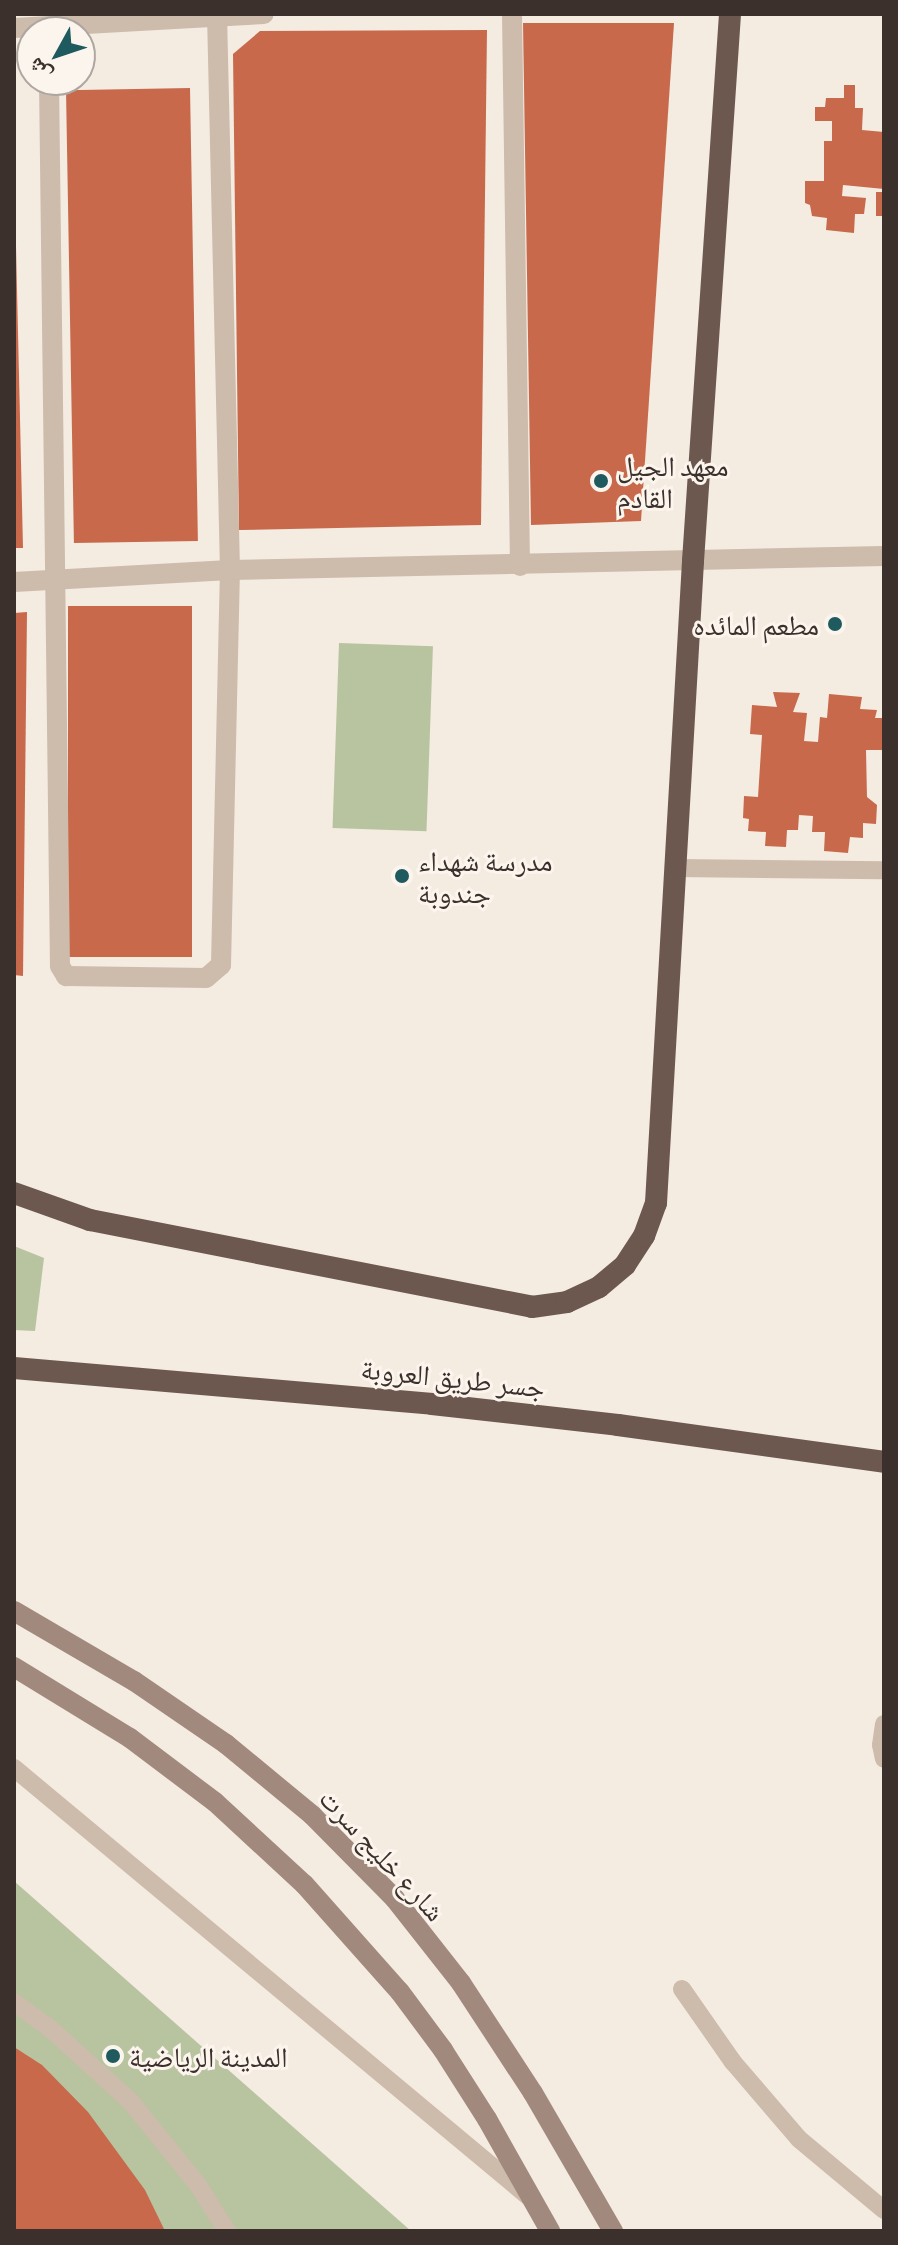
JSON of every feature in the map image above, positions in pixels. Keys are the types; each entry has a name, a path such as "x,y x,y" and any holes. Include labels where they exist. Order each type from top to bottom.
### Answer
{"highway":[{"path":"14,1193 90,1220 532,1307 567,1302 599,1287 625,1265 644,1236 656,1203 693,561 730,14"},
{"name":"جسر طريق العروبة","path":"14,1368 432,1404 884,1462"}],"main road":[{"name":"شارع خليج سرت","path":"14,1611 134,1681 226,1744 312,1815 395,1899 461,1983 533,2093 613,2231"},
{"path":"14,1667 130,1738 215,1802 304,1884 400,1992 443,2050 550,2231"}],"street":[{"path":"96,22 264,14"},
{"path":"512,14 520,566"},
{"path":"49,96 60,966 66,976 206,978 221,965 230,570 217,15"},
{"path":"14,582 230,570 884,556"}],"lane":[{"path":"676,868 884,870"},
{"path":"884,1724 884,1759"},
{"path":"14,1768 534,2202"},
{"path":"682,1989 733,2062 799,2139 884,2210"},
{"path":"14,2002 63,2038 131,2102 166,2142 227,2231"}],"green space":[{"path":"339,643 433,646 426,831 333,828"},
{"path":"14,1246 44,1258 35,1331 14,1330"},
{"name":"المدينة الرياضية","path":"14,1881 411,2231 14,2231"}],"building":[{"path":"523,23 674,23 641,521 531,525"},
{"path":"487,30 481,525 239,530 233,54 260,31"},
{"path":"844,85 855,85 855,108 863,108 862,130 884,132 884,189 843,185 842,196 866,198 864,214 855,214 854,233 826,230 827,218 812,216 810,205 805,203 805,181 824,181 824,141 832,141 832,121 815,121 815,107 825,107 826,98 844,98"},
{"path":"190,88 198,541 74,543 66,96 96,96 96,90"},
{"path":"14,160 23,548 14,548"},
{"path":"876,192 884,192 884,216 876,216"},
{"path":"68,606 192,606 192,957 68,957"},
{"path":"27,612 23,976 14,975 14,613"},
{"path":"773,692 800,693 793,712 807,713 804,741 818,742 820,717 827,718 829,694 862,697 860,709 877,710 875,718 882,718 883,750 866,750 867,797 877,805 876,824 863,823 863,838 850,837 848,853 824,851 825,832 812,832 813,816 799,815 798,830 787,830 786,847 765,846 766,832 748,831 749,819 743,818 744,796 758,797 762,735 750,734 752,705 777,707"},
{"path":"14,2047 42,2065 88,2112 145,2190 165,2231 14,2231"}],"place":[{"name":"معهد الجيل القادم","path":"601,481"},
{"name":"مطعم المائده","path":"835,624"},
{"name":"مدرسة شهداء جندوبة","path":"402,876"},
{"name":"المدينة الرياضية","path":"113,2056"}]}
